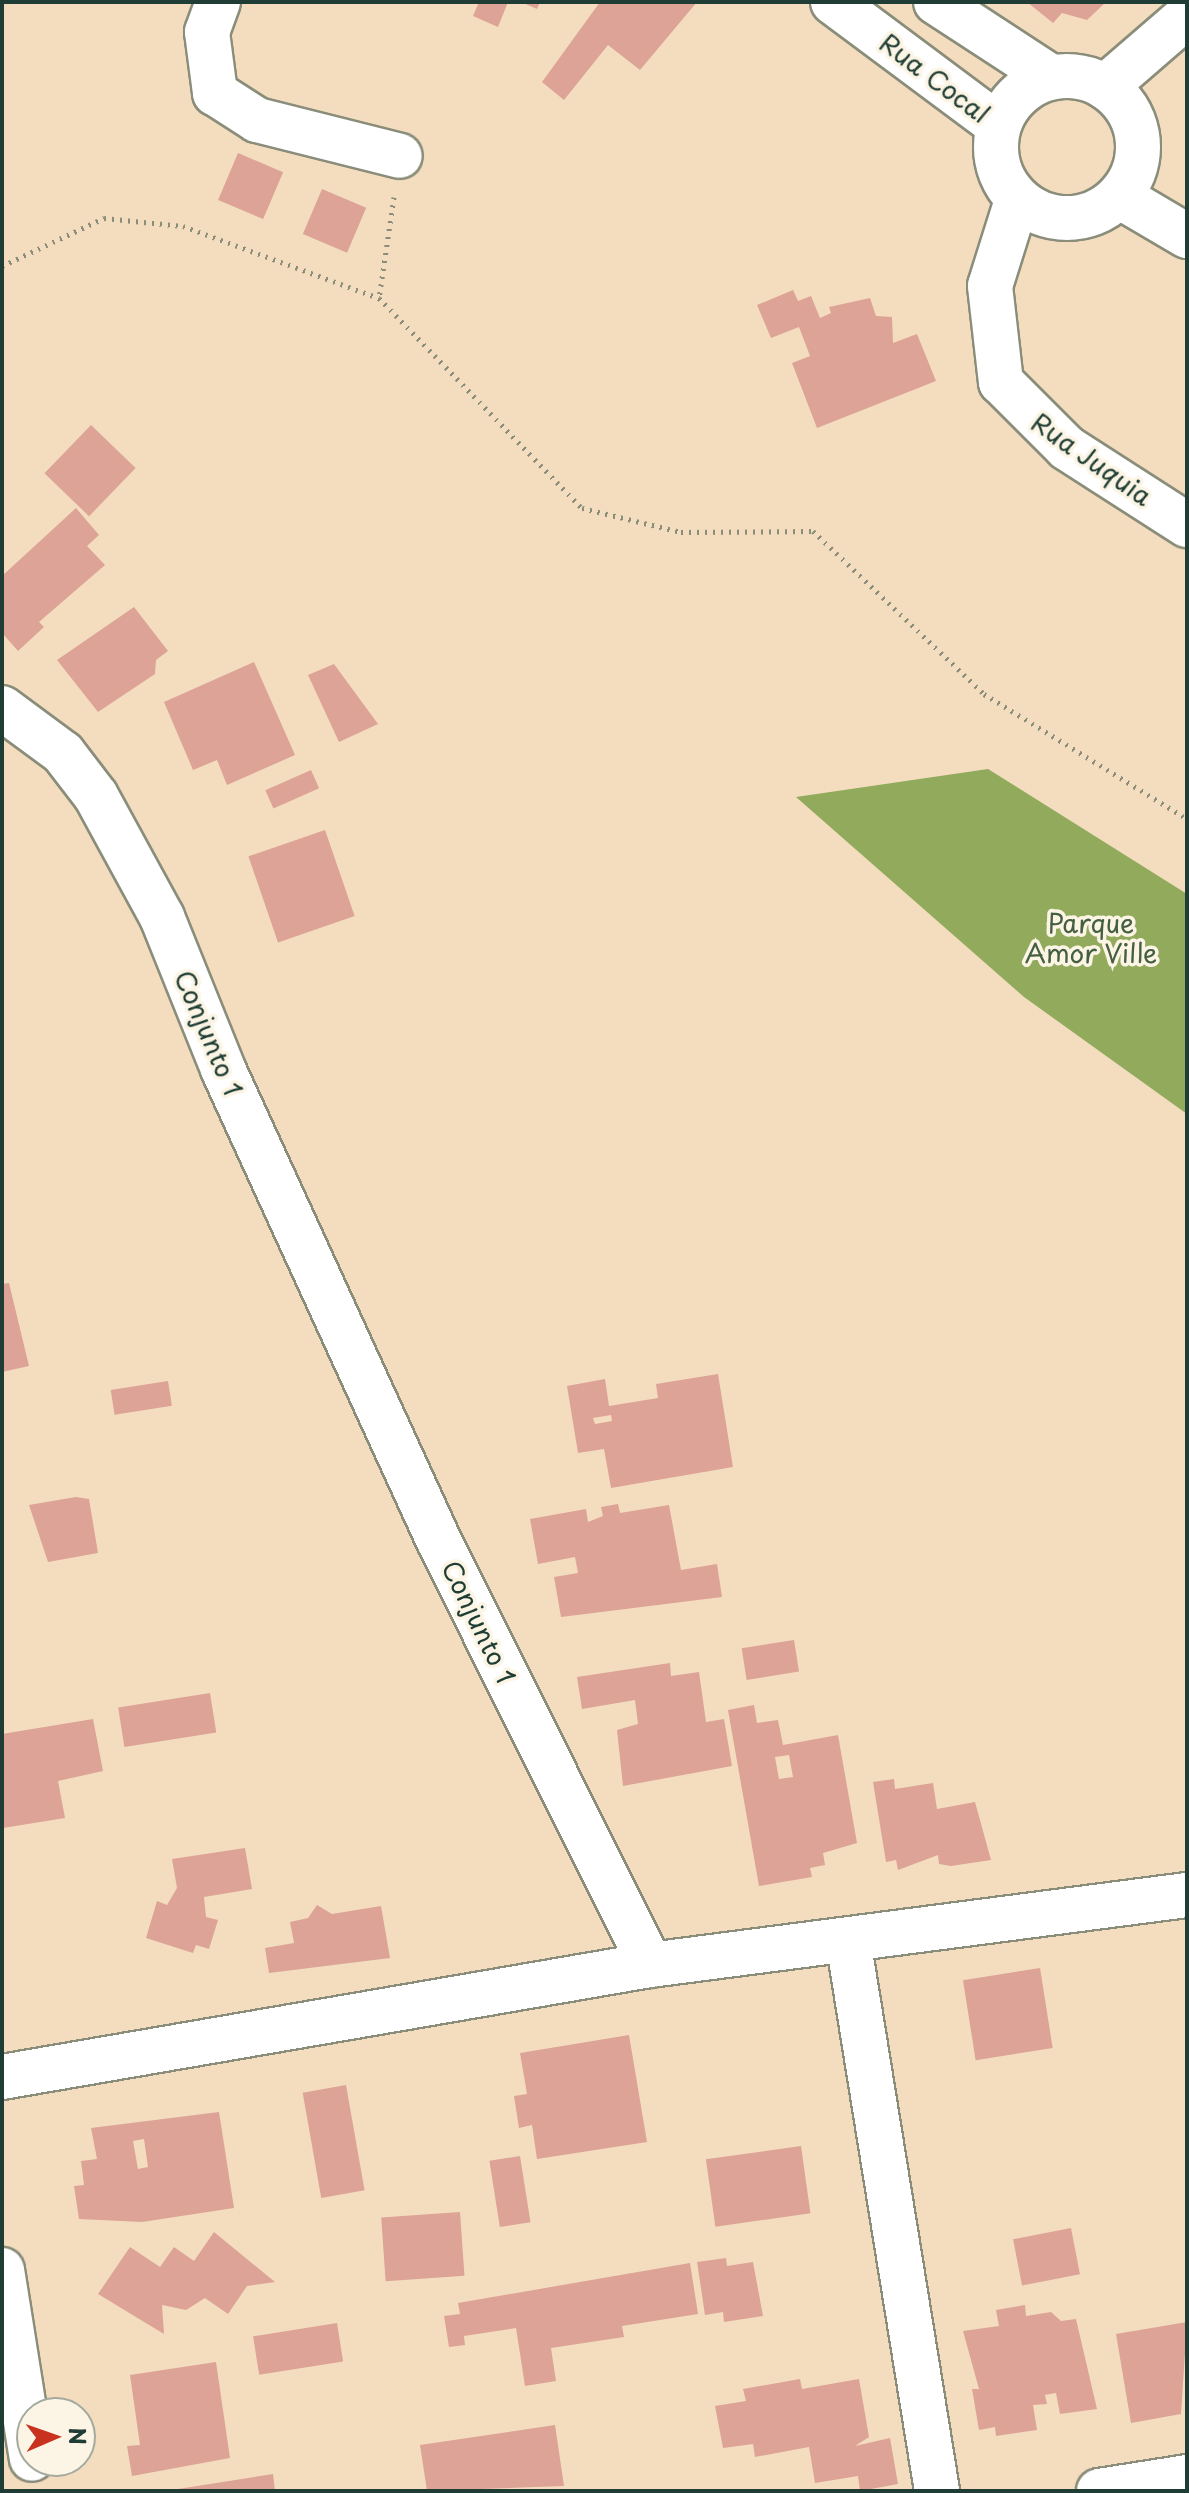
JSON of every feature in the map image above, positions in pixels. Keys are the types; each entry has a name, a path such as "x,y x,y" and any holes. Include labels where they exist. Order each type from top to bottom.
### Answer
{"street":[{"path":"218,2 207,32 215,93 257,120 400,156"},
{"name":"Rua Cocal","path":"833,2 998,125"},
{"path":"936,2 1051,77 1105,87 1124,104 1136,138 1132,176 1119,196 1096,213 1069,219 1017,200 996,166 998,125 1018,93 1051,77"},
{"path":"1105,87 1187,16"},
{"path":"1119,196 1187,236"},
{"name":"Rua Juquia","path":"1017,200 990,286 1001,382 1057,441 1187,525"},
{"name":"Conjunto 1","path":"2,708 63,753 96,796 162,917 229,1083 438,1539 650,1965"},
{"path":"2,2077 650,1965 1187,1895"},
{"path":"848,1940 937,2491"},
{"path":"2,2270 22,2397"},
{"path":"1099,2491 1187,2477"}],"path":[{"path":"379,298 400,156"},
{"path":"2,266 104,218 183,226 379,298 582,508 681,532 813,531 984,694 1187,819"}],"green space":[{"name":"Parque Amor Ville","path":"988,769 1187,894 1187,1114 1024,997 796,797"}],"building":[{"path":"479,2 508,2 498,27 473,16"},
{"path":"521,2 540,2 537,9"},
{"path":"600,2 697,2 640,70 608,45 564,100 542,82"},
{"path":"1027,2 1106,2 1087,20 1062,13 1053,23"},
{"path":"238,153 283,172 263,219 218,200"},
{"path":"322,189 366,208 347,253 303,234"},
{"path":"793,290 798,301 811,296 820,318 831,313 829,307 870,298 876,316 892,317 893,343 917,334 936,381 817,428 792,363 810,356 799,327 771,338 757,305"},
{"path":"91,425 136,468 89,516 44,473"},
{"path":"76,508 99,535 87,546 105,565 39,622 44,627 18,651 2,633 2,576"},
{"path":"134,607 168,651 156,660 155,674 98,712 57,660"},
{"path":"254,662 295,755 227,785 217,760 193,770 164,702"},
{"path":"334,664 378,724 339,742 308,675"},
{"path":"311,770 319,788 273,809 265,790"},
{"path":"325,830 355,916 278,942 248,856"},
{"path":"9,1283 29,1366 2,1372 2,1284"},
{"path":"718,1374 733,1467 611,1488 604,1449 578,1453 567,1386 605,1379 609,1406 658,1398 656,1384","holes":["611,1415 612,1421 595,1424 593,1418"]},
{"path":"168,1381 172,1406 115,1415 111,1390"},
{"path":"76,1497 89,1499 98,1553 48,1562 29,1505"},
{"path":"618,1504 620,1513 669,1505 681,1570 717,1564 722,1597 561,1617 554,1577 578,1573 575,1557 538,1564 530,1519 586,1509 588,1522 603,1516 601,1507"},
{"path":"794,1640 799,1672 747,1680 742,1648"},
{"path":"670,1663 671,1676 699,1672 706,1722 724,1719 732,1766 623,1786 617,1730 638,1724 635,1700 582,1709 577,1677"},
{"path":"210,1693 216,1733 124,1747 118,1708"},
{"path":"754,1705 757,1723 778,1720 783,1745 838,1735 857,1843 823,1853 825,1865 810,1868 812,1877 759,1886 728,1710","holes":["789,1755 793,1777 779,1779 775,1757"]},
{"path":"93,1719 103,1771 58,1781 65,1818 3,1828 2,1734"},
{"path":"894,1779 895,1789 933,1783 937,1809 975,1802 991,1860 951,1866 939,1864 938,1855 898,1870 896,1860 886,1862 873,1782"},
{"path":"245,1848 252,1889 204,1897 206,1917 218,1920 209,1949 196,1945 193,1953 146,1938 157,1901 167,1905 177,1888 172,1859"},
{"path":"317,1905 332,1914 381,1906 390,1958 269,1973 265,1948 294,1943 290,1922 308,1918"},
{"path":"1040,1968 1053,2048 976,2060 963,1980"},
{"path":"629,2035 647,2142 537,2159 532,2125 519,2128 514,2096 527,2094 520,2053"},
{"path":"346,2085 365,2190 321,2198 303,2093"},
{"path":"219,2112 234,2208 142,2222 79,2219 74,2186 84,2185 81,2161 97,2159 91,2128","holes":["144,2139 148,2167 138,2169 133,2141"]},
{"path":"801,2146 810,2213 715,2227 706,2159"},
{"path":"520,2156 530,2222 500,2227 489,2161"},
{"path":"460,2212 464,2276 386,2281 381,2218"},
{"path":"1071,2228 1080,2274 1022,2285 1013,2239"},
{"path":"214,2232 275,2282 247,2286 228,2314 205,2298 186,2310 162,2305 164,2334 98,2294 130,2247 160,2267 174,2247 194,2261"},
{"path":"726,2258 727,2266 753,2262 763,2316 724,2322 723,2312 705,2315 697,2262"},
{"path":"690,2263 698,2314 622,2326 624,2337 551,2348 556,2381 525,2386 516,2328 464,2336 465,2345 449,2347 444,2316 460,2314 458,2303"},
{"path":"1025,2305 1026,2316 1051,2312 1061,2321 1076,2319 1097,2409 1060,2414 1056,2393 1045,2395 1047,2404 1033,2405 1037,2430 996,2436 995,2427 979,2430 972,2389 979,2389 963,2331 999,2326 996,2310"},
{"path":"1187,2322 1181,2414 1131,2423 1116,2334"},
{"path":"337,2323 343,2362 259,2375 253,2336"},
{"path":"216,2362 230,2458 132,2476 127,2446 140,2445 130,2375"},
{"path":"800,2379 802,2389 859,2379 869,2437 855,2446 890,2438 898,2484 860,2491 858,2476 815,2483 809,2447 755,2457 753,2444 723,2448 715,2406 746,2401 743,2389"},
{"path":"555,2425 564,2486 427,2491 420,2445"},
{"path":"273,2474 275,2491 178,2491 178,2489"}]}
